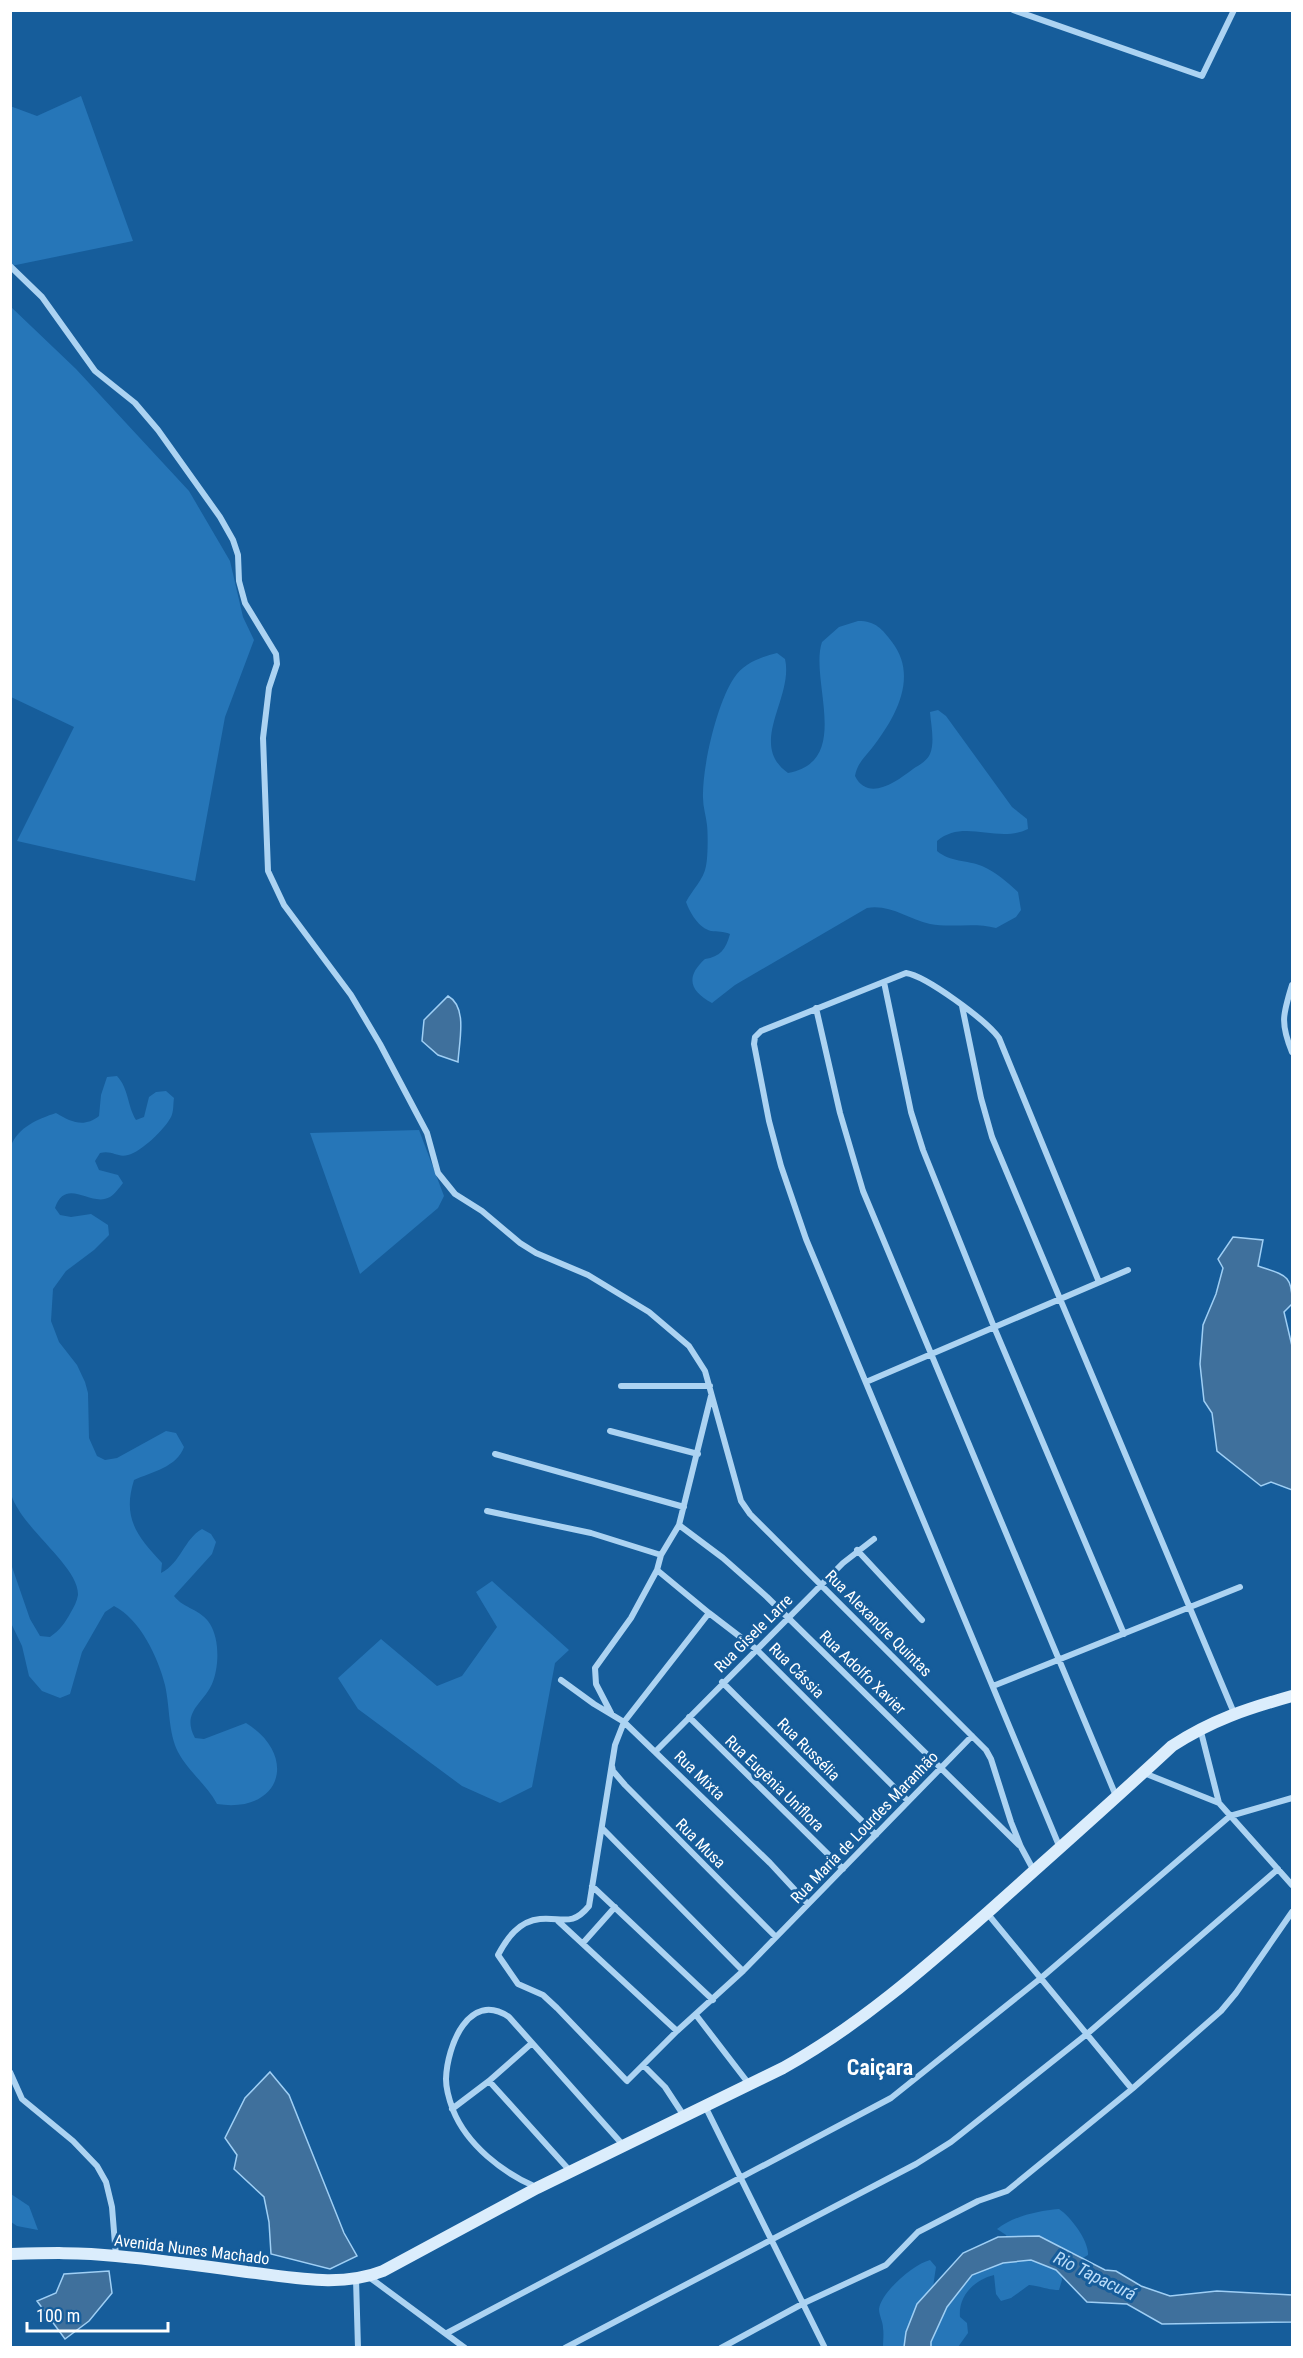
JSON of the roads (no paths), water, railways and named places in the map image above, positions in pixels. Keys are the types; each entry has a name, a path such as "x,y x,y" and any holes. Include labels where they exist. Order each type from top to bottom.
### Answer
{"main road":[{"path":"369,2277 537,2188 783,2068 842,2033 933,1961 1172,1746 1200,1728 1234,1713 1293,1696"},
{"name":"Avenida Nunes Machado","path":"10,2254 69,2252 297,2278 334,2280 369,2277"}],"street":[{"path":"1013,10 1202,76 1233,12 1225,10"},
{"name":"Rua Alexandre Quintas","path":"10,266 42,297 95,371 135,403 159,430 220,517 233,540 238,555 239,581 245,603 250,615 276,654 277,664 269,688 264,738 268,871 274,888 284,905 351,995 380,1044 427,1133 438,1173 455,1194 482,1211 520,1243 536,1253 588,1275 650,1312 672,1330 697,1356 711,1389 741,1501 750,1514 972,1736 991,1759 1020,1847 1034,1871"},
{"path":"1060,1848 806,1239 781,1166 769,1121 754,1044 755,1037 761,1031 906,973 914,974 986,1023 999,1038 1100,1282"},
{"path":"884,982 914,1121 923,1150 994,1327 1124,1634"},
{"path":"1293,985 1283,1013 1283,1025 1293,1052"},
{"path":"962,1006 981,1098 992,1137 1058,1300 1234,1713"},
{"path":"816,1008 840,1113 863,1191 1117,1797"},
{"path":"866,1382 1128,1270"},
{"path":"610,1713 596,1684 595,1668 631,1618 657,1569 661,1555 679,1525 698,1454 711,1389 621,1386"},
{"path":"610,1431 698,1454"},
{"path":"495,1454 684,1507"},
{"path":"487,1511 591,1533 661,1555"},
{"name":"Rua Adolfo Xavier","path":"679,1525 723,1558 788,1617 1020,1847"},
{"name":"Rua Gisele Larre","path":"656,1751 788,1617 857,1550 874,1539"},
{"path":"857,1550 922,1620"},
{"name":"Rua Cássia","path":"657,1569 756,1649 908,1801"},
{"path":"993,1686 1240,1587"},
{"path":"558,1921 582,1914 589,1906 615,1745 624,1722 709,1613"},
{"name":"Rua Mixta","path":"561,1680 624,1722 656,1751 770,1863 808,1904"},
{"name":"Rua Russélia","path":"722,1683 876,1835"},
{"name":"Rua Eugênia Uniflora","path":"689,1717 843,1869"},
{"path":"1200,1728 1219,1803 1293,1885"},
{"name":"Rua Maria de Lourdes Maranhão","path":"558,1921 542,1918 521,1925 508,1936 498,1955 518,1984 543,1995 627,2081 677,2031 743,1971 972,1736"},
{"name":"Rua Musa","path":"612,1766 625,1785 775,1936"},
{"path":"1143,1773 1219,1803"},
{"path":"447,2333 891,2098 1041,1978 1230,1816 1293,1798"},
{"path":"602,1828 743,1971"},
{"path":"565,2348 916,2164 951,2142 1087,2034 1278,1869"},
{"path":"592,1886 713,2000"},
{"path":"583,1943 615,1907"},
{"path":"987,1912 1132,2089"},
{"path":"722,2348 804,2303 886,2265 918,2232 978,2201 1007,2191 1132,2089 1221,2011 1293,1912"},
{"path":"558,1921 677,2031"},
{"path":"537,2188 521,2181 496,2164 468,2136 452,2109 446,2081 450,2056 460,2029 473,2014 485,2009 501,2011 509,2017 624,2146"},
{"path":"696,2015 749,2084"},
{"path":"452,2109 489,2081 532,2043"},
{"path":"643,2065 665,2087 684,2116"},
{"path":"10,2072 22,2099 73,2141 97,2166 106,2182 112,2207 116,2256"},
{"path":"489,2081 572,2172"},
{"path":"704,2106 825,2348"},
{"path":"369,2277 465,2348"},
{"path":"356,2278 358,2348"}],"water":[{"path":"448,996 454,1001 460,1016 461,1035 458,1062 438,1055 422,1041 424,1020"},
{"path":"1233,1237 1263,1240 1258,1266 1285,1277 1291,1287 1292,1304 1284,1312 1292,1346 1292,1490 1271,1482 1261,1486 1217,1451 1212,1413 1204,1401 1200,1364 1203,1325 1216,1294 1223,1268 1218,1259"},
{"path":"270,2072 289,2095 344,2233 357,2256 330,2269 271,2254 269,2222 264,2197 234,2169 237,2155 225,2138 245,2098"},
{"name":"Rio Tapacurá","path":"1039,2236 1105,2270 1116,2271 1141,2286 1170,2296 1217,2291 1292,2295 1292,2322 1162,2324 1127,2304 1087,2302 1056,2270 1031,2260 1003,2263 972,2275 947,2307 931,2342 931,2347 904,2347 906,2332 917,2304 963,2253 998,2237"},
{"path":"109,2271 112,2293 89,2321 65,2339 37,2301 56,2293 64,2274"}],"district":[{"name":"Caiçara","path":"880,2067"}]}
